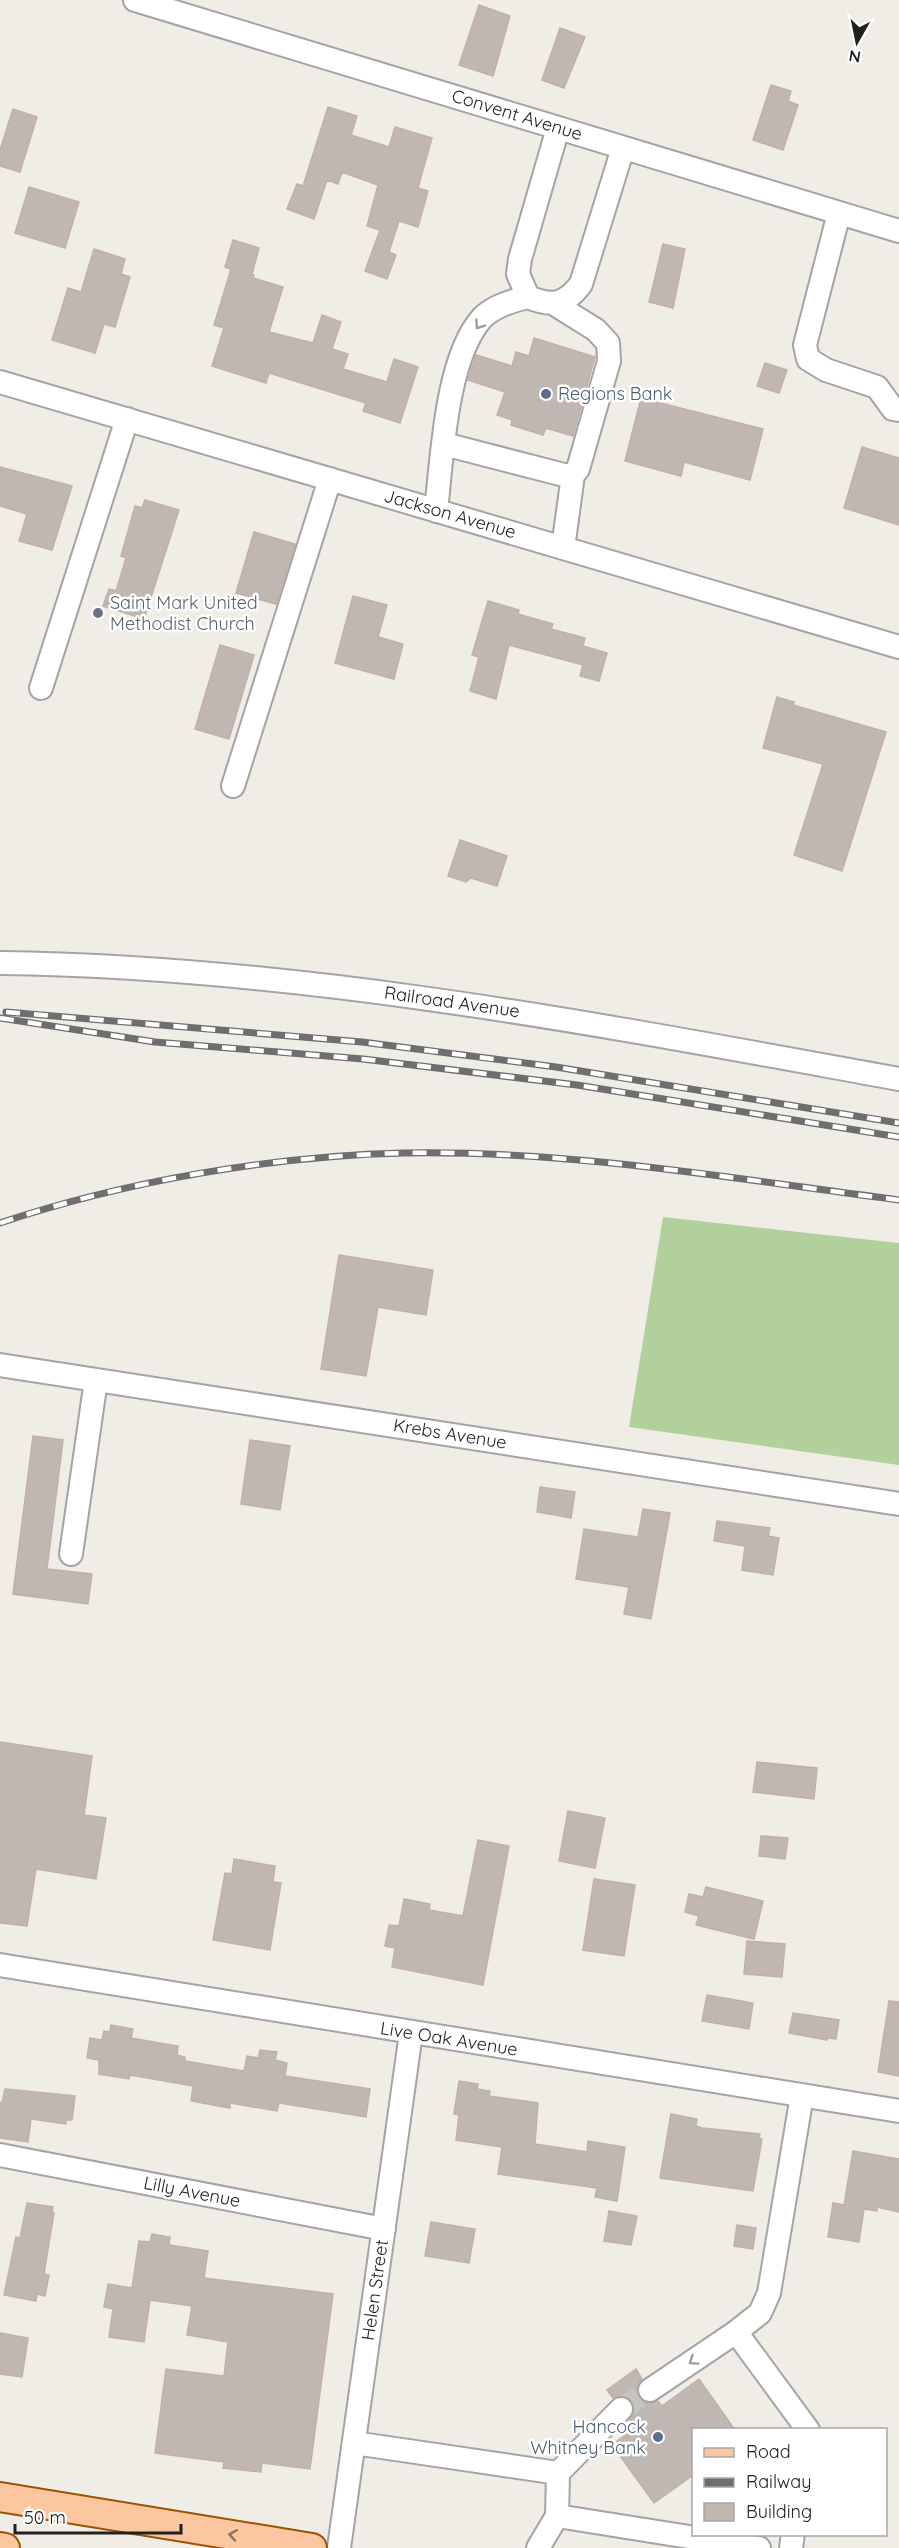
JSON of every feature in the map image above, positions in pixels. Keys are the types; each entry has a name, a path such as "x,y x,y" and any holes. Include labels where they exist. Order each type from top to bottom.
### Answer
{"main road":[{"path":"0,2497 312,2548"},
{"path":"0,2547 5,2548"}],"street":[{"name":"Convent Avenue","path":"135,0 899,231"},
{"path":"528,297 518,274 520,259 558,128"},
{"path":"556,305 570,298 581,284 623,147"},
{"path":"839,213 805,345 808,359 826,370 877,387 893,409 899,410"},
{"path":"436,511 444,444 458,362 471,335 483,317 507,302 528,297 556,305 596,330 608,343 609,361 578,469 573,475 563,548"},
{"name":"Jackson Avenue","path":"0,382 899,647"},
{"path":"41,688 127,419"},
{"path":"444,444 564,475 573,475"},
{"path":"233,786 330,479"},
{"name":"Railroad Avenue","path":"0,963 127,968 342,987 470,1003 899,1078"},
{"name":"Krebs Avenue","path":"0,1365 899,1504"},
{"path":"71,1554 96,1380"},
{"name":"Live Oak Avenue","path":"0,1965 899,2110"},
{"name":"Helen Street","path":"339,2548 411,2033"},
{"path":"650,2390 736,2332 760,2313 769,2293 802,2095"},
{"name":"Lilly Avenue","path":"0,2155 384,2229"},
{"path":"736,2332 807,2428"},
{"path":"538,2548 557,2516 558,2474 621,2409"},
{"path":"354,2443 558,2474"},
{"path":"557,2516 759,2548"}],"green space":[{"path":"663,1217 899,1243 899,1465 629,1427"}],"building":[{"path":"479,5 510,16 493,76 459,65"},
{"path":"560,28 585,37 564,88 542,80"},
{"path":"771,85 791,91 788,101 798,105 783,150 753,140"},
{"path":"328,107 357,116 351,135 389,147 395,127 432,138 418,188 428,191 418,227 399,221 389,252 396,255 387,279 365,271 380,230 367,226 378,185 342,172 338,184 327,180 314,219 287,209 297,184 303,186"},
{"path":"13,109 37,117 20,172 0,166 0,150"},
{"path":"29,187 79,202 65,248 15,233"},
{"path":"233,240 259,248 253,278 283,287 269,332 313,343 322,315 341,322 332,349 348,354 343,369 387,382 394,359 418,367 400,423 363,411 366,403 269,373 266,383 212,366 224,328 214,325 231,269 225,267"},
{"path":"663,244 685,249 673,308 649,302"},
{"path":"94,249 125,259 121,274 130,277 115,327 104,324 95,353 52,340 68,288 81,292"},
{"path":"534,338 595,357 573,436 546,428 543,435 511,425 512,420 497,415 505,392 468,380 476,355 512,366 516,352 529,356"},
{"path":"765,363 787,370 779,393 757,386"},
{"path":"641,398 763,429 750,480 684,462 681,476 625,461"},
{"path":"862,447 899,458 899,525 844,508"},
{"path":"0,467 72,486 52,550 19,541 27,514 0,506"},
{"path":"145,500 179,510 144,619 103,606 109,589 116,591 126,558 121,556 135,506 142,508"},
{"path":"254,532 295,544 276,604 236,593"},
{"path":"353,596 387,605 378,637 403,644 394,679 335,663"},
{"path":"488,601 519,610 518,614 553,624 551,629 585,638 583,646 607,653 599,681 580,676 583,665 509,645 496,699 470,691 479,657 472,655"},
{"path":"220,645 254,655 229,739 195,729"},
{"path":"777,697 794,702 793,705 886,732 842,871 794,855 823,764 763,748"},
{"path":"460,840 507,856 497,886 471,878 466,882 448,876"},
{"path":"339,1255 433,1270 426,1315 378,1307 366,1376 321,1369"},
{"path":"33,1436 63,1440 47,1569 92,1574 88,1604 13,1594"},
{"path":"250,1440 290,1446 280,1510 241,1504"},
{"path":"540,1487 575,1492 571,1518 537,1512"},
{"path":"643,1509 670,1513 651,1619 624,1614 629,1587 576,1579 584,1529 638,1537"},
{"path":"717,1521 770,1528 768,1536 779,1538 773,1575 742,1570 745,1546 714,1541"},
{"path":"0,1742 92,1756 84,1815 106,1818 96,1879 36,1869 27,1926 0,1923"},
{"path":"757,1762 817,1768 814,1799 753,1792"},
{"path":"568,1811 605,1818 595,1868 559,1861"},
{"path":"761,1836 788,1838 785,1859 759,1856"},
{"path":"478,1840 509,1846 483,1985 392,1967 395,1948 385,1946 389,1925 399,1926 404,1899 430,1904 429,1910 463,1916"},
{"path":"234,1859 275,1866 273,1882 281,1883 270,1950 213,1940 225,1873 232,1874"},
{"path":"594,1879 635,1885 624,1956 583,1950"},
{"path":"706,1887 763,1901 754,1939 696,1925 699,1916 685,1912 689,1894 703,1897"},
{"path":"747,1941 785,1944 782,1977 744,1974"},
{"path":"707,1995 753,2003 749,2029 702,2021"},
{"path":"889,2001 899,2002 899,2076 878,2072"},
{"path":"793,2013 839,2020 836,2039 827,2038 827,2040 789,2033"},
{"path":"111,2025 133,2029 131,2038 178,2046 177,2055 185,2057 185,2061 244,2071 247,2056 258,2058 260,2050 277,2052 275,2060 287,2063 285,2076 370,2089 366,2117 279,2103 277,2111 230,2103 230,2108 191,2101 193,2086 130,2075 129,2079 99,2074 99,2060 87,2058 90,2038 102,2040 104,2031 110,2032"},
{"path":"459,2081 478,2084 477,2089 490,2091 489,2096 538,2103 535,2144 587,2152 588,2141 625,2147 617,2201 595,2197 597,2188 498,2174 502,2147 456,2140 459,2115 454,2114"},
{"path":"5,2089 75,2096 72,2120 66,2120 66,2124 31,2119 28,2142 0,2138 0,2102 2,2103"},
{"path":"671,2114 697,2119 696,2126 702,2128 760,2134 759,2138 762,2139 753,2191 660,2178"},
{"path":"853,2151 899,2159 899,2212 877,2207 877,2211 864,2209 859,2242 828,2237 833,2203 844,2205"},
{"path":"27,2203 53,2207 52,2213 54,2213 44,2274 49,2275 45,2296 37,2294 36,2301 4,2295 16,2237 20,2238"},
{"path":"609,2211 637,2216 631,2245 604,2241"},
{"path":"431,2222 475,2229 469,2263 425,2256"},
{"path":"737,2225 756,2228 753,2249 734,2246"},
{"path":"152,2234 170,2237 169,2245 208,2251 204,2278 333,2294 310,2469 262,2463 261,2472 223,2468 224,2462 155,2453 166,2369 224,2376 228,2342 187,2335 192,2306 150,2300 144,2342 109,2337 113,2309 104,2307 108,2284 132,2288 139,2241 150,2242"},
{"path":"0,2333 28,2338 22,2377 0,2374"},
{"name":"Hancock Whitney Bank","path":"636,2369 642,2379 637,2390 639,2398 650,2403 658,2401 662,2406 699,2379 734,2428 692,2428 692,2476 654,2503 612,2445 635,2428 629,2420 634,2406 625,2396 613,2398 607,2390"}],"tunnel":[{"path":"621,2409 650,2390"}],"railway":[{"path":"6,1012 362,1042 556,1067 899,1123"},
{"path":"0,1018 155,1042 363,1059 577,1085 899,1137"},
{"path":"0,1223 98,1195 199,1173 302,1159 404,1153 466,1153 590,1161 899,1200"}],"place":[{"name":"Regions Bank","path":"546,394"},
{"name":"Saint Mark United Methodist Church","path":"98,613"},
{"name":"Hancock Whitney Bank","path":"658,2437"}]}
